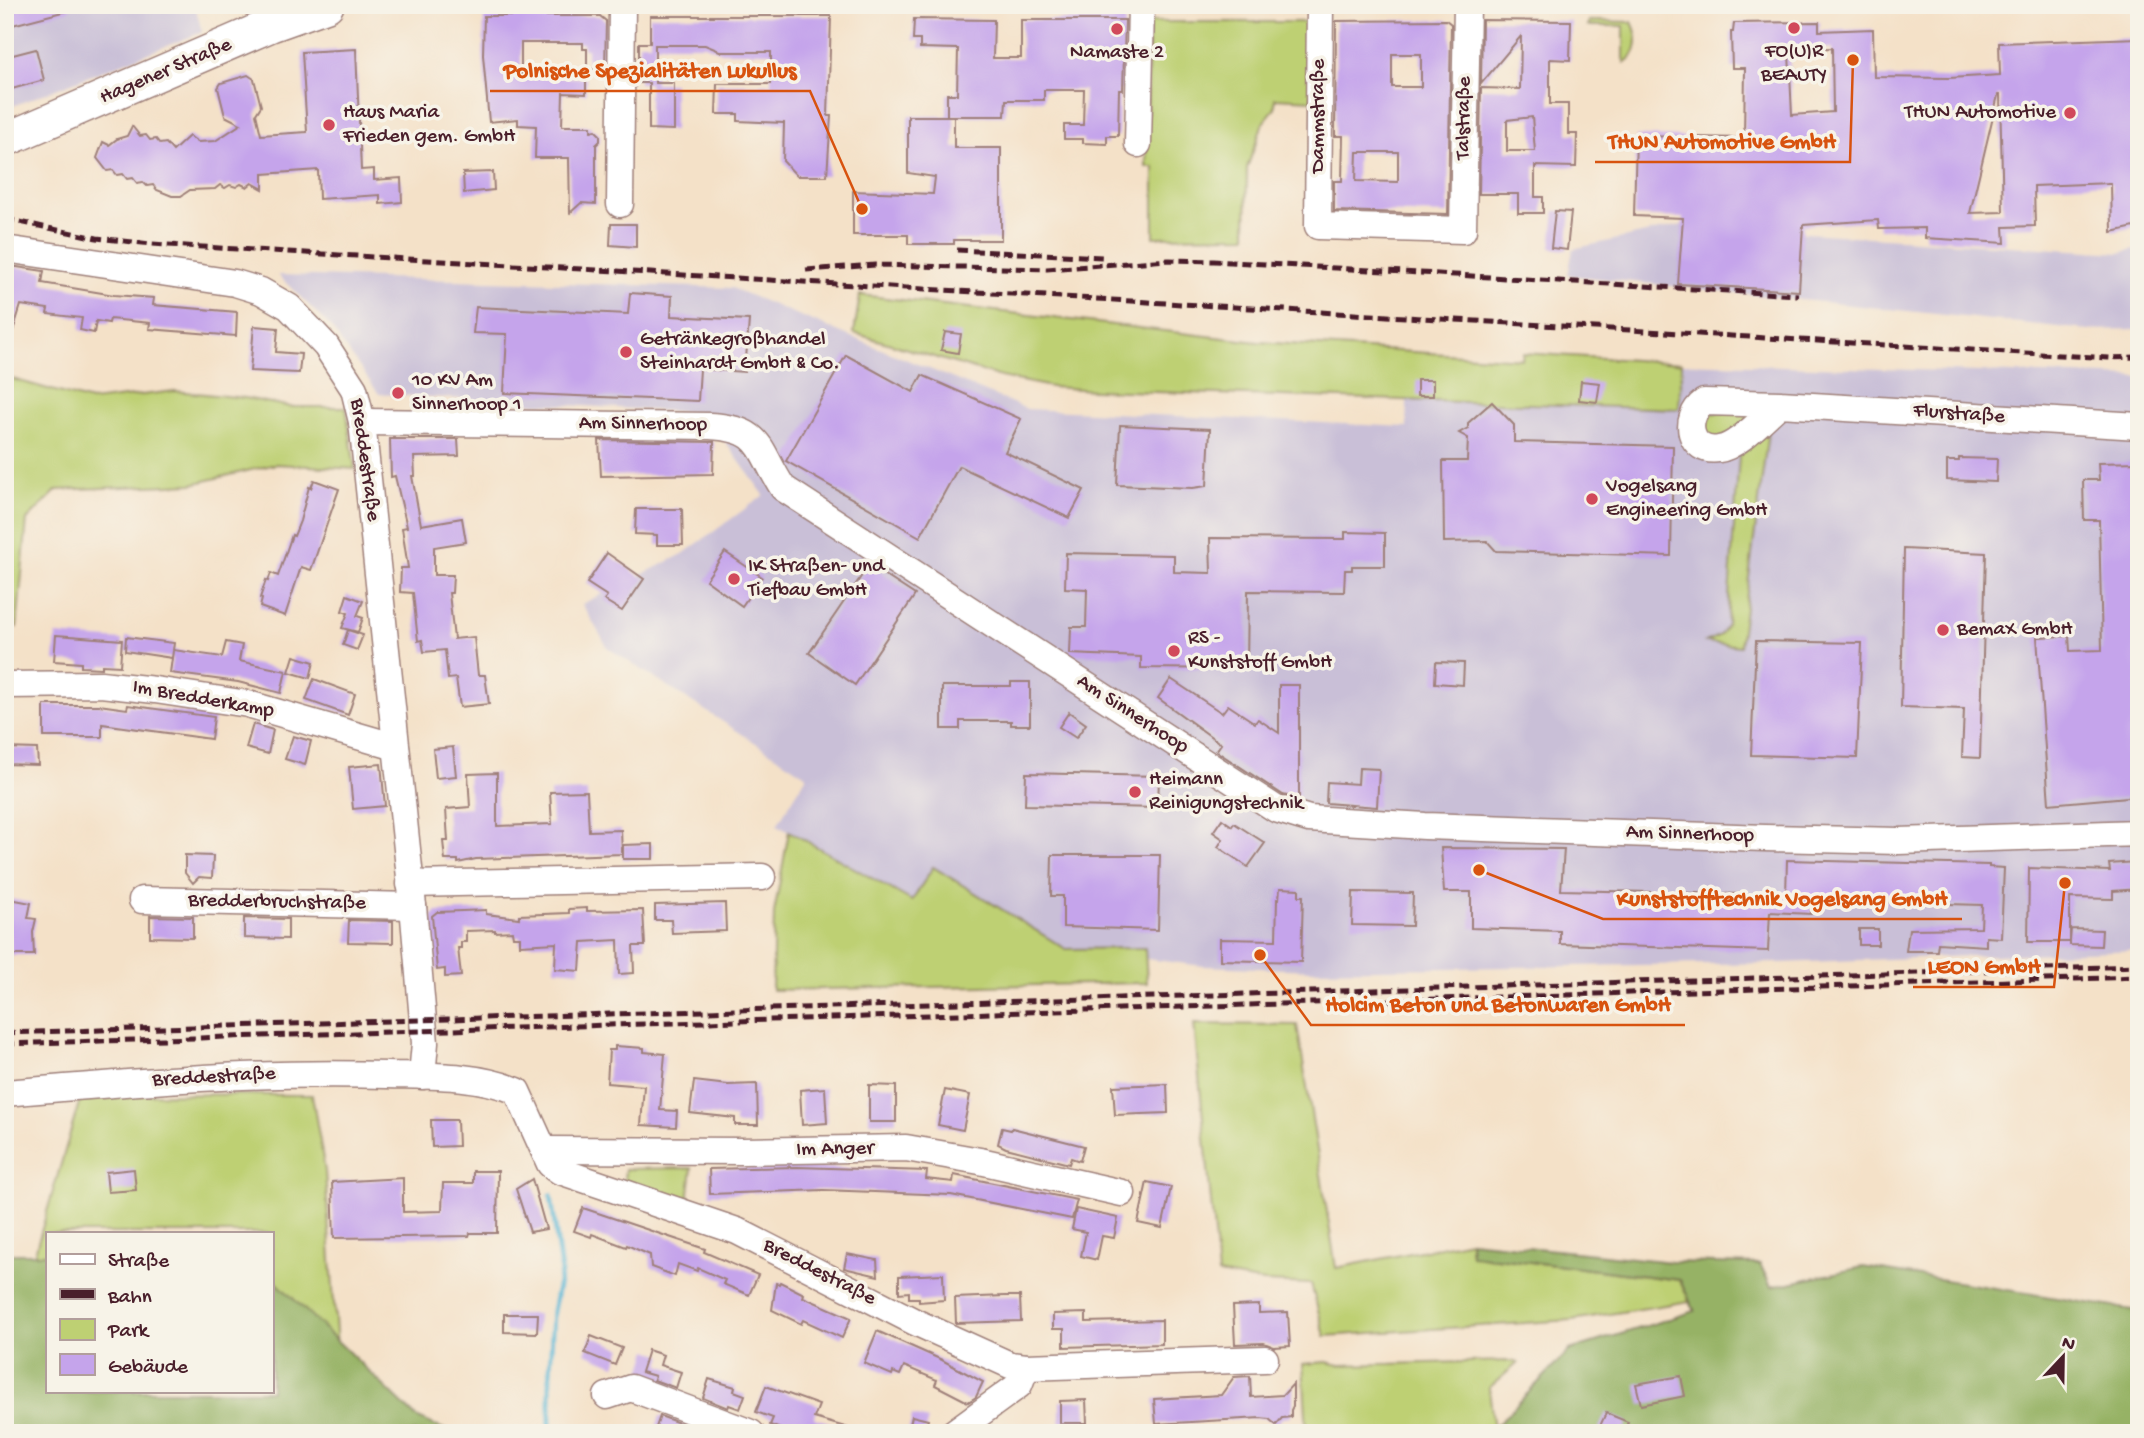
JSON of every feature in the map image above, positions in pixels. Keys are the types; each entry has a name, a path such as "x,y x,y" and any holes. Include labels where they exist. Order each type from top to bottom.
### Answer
{"main road":[{"name":"Hagener Straße","path":"5,140 271,25 327,5"}],"street":[{"path":"620,204 622,5"},
{"path":"1138,144 1141,5"},
{"name":"Dammstraße","path":"1320,5 1318,226 1463,230"},
{"name":"Talstraße","path":"1463,230 1467,5"},
{"name":"Breddestraße","path":"5,249 234,283 261,290 289,307 326,346 354,389 362,422 411,895 425,1043 422,1076"},
{"name":"Flurstraße","path":"1780,404 2139,426"},
{"name":"Am Sinnerhoop","path":"362,422 710,426 731,427 746,432 759,444 769,467 783,488 1276,809 1309,819 1425,826 1899,841 2139,833"},
{"name":"Im Bredderkamp","path":"5,685 101,684 248,705 396,747"},
{"path":"411,895 762,877"},
{"name":"Bredderbruchstraße","path":"142,900 411,895"},
{"name":"Breddestraße","path":"5,1093 280,1074 440,1075 499,1083 517,1091 550,1164 560,1171 737,1231 915,1322 1010,1365 1026,1367 1265,1359"},
{"name":"Im Anger","path":"544,1150 906,1149 980,1161 1122,1193"},
{"path":"953,1433 1019,1385 1026,1367"},
{"path":"607,1396 631,1388 751,1433"}],"shaded area":[{"path":"5,5 195,5 202,32 5,109"},
{"path":"1682,225 2120,253 2139,248 2139,329 2087,330 1568,275 1573,249"},
{"path":"278,275 732,288 1027,409 1407,427 1407,399 1679,409 1682,363 2139,377 2139,950 1780,963 1313,970 1203,966 1066,949 934,867 912,901 777,825 807,776 608,648 582,604 683,554 764,495 704,413 379,394 329,325"}],"green space":[{"path":"1589,21 1632,22 1637,45 1629,60 1624,64 1624,26 1588,26"},
{"path":"1149,22 1308,22 1312,100 1275,98 1275,108 1263,123 1247,168 1246,236 1154,237 1154,167 1146,167"},
{"path":"860,295 1258,342 1522,359 1523,353 1682,363 1679,409 1051,387 1001,377 854,333"},
{"path":"5,377 91,401 175,391 245,398 291,407 346,407 355,469 276,464 192,484 57,490 27,520 17,627 5,626"},
{"path":"1776,405 1715,448 1692,416"},
{"path":"1768,432 1740,646 1706,642 1720,635 1727,624 1739,456"},
{"path":"789,831 912,901 933,867 1066,949 1145,948 1147,983 772,990 774,913"},
{"path":"1194,1024 1297,1025 1336,1268 1470,1241 1471,1255 1680,1280 1690,1301 1572,1320 1325,1336 1311,1284 1264,1282 1218,1274"},
{"path":"312,1095 325,1171 342,1421 5,1433 31,1266 81,1096"},
{"path":"692,1168 688,1201 624,1181 625,1169"},
{"path":"1470,1241 1672,1262 1760,1264 1771,1287 1863,1267 2139,1311 2139,1433 1489,1433 1570,1350 1695,1311 1680,1280 1471,1255"},
{"path":"5,1254 46,1254 46,1392 273,1392 273,1279 416,1417 452,1433 5,1433"},
{"path":"1518,1363 1489,1388 1494,1430 1489,1433 1307,1433 1303,1364"}],"building":[{"path":"5,5 70,5 70,10 5,27"},
{"path":"484,16 600,16 606,21 605,69 587,69 587,49 583,49 583,43 521,43 521,76 586,78 586,94 563,93 562,126 591,126 591,131 595,130 600,135 600,141 596,145 596,204 581,203 570,213 569,158 535,158 536,126 518,125 518,119 489,122 483,55"},
{"path":"650,16 831,16 828,116 831,116 827,176 797,176 783,161 784,123 738,121 738,114 716,114 717,84 771,84 771,52 722,52 705,45 655,45 655,83 674,83 674,130 649,129 649,83 639,83 639,43 650,43"},
{"path":"914,19 994,20 993,58 1021,58 1021,20 1125,20 1123,90 1119,90 1118,136 1107,136 1107,144 1083,143 1083,139 1064,139 1064,125 1083,125 1084,90 1044,90 1044,100 1006,100 1005,116 947,116 947,94 957,94 958,49 920,48 920,40 913,40"},
{"path":"1446,20 1451,24 1448,214 1334,211 1334,181 1342,181 1343,136 1335,136 1336,21","holes":["1392,54 1421,54 1421,87 1392,87","1357,152 1398,152 1398,182 1356,181"]},
{"path":"1482,20 1571,21 1570,60 1550,59 1550,104 1568,104 1568,134 1577,134 1576,167 1535,166 1535,197 1543,197 1543,213 1518,213 1518,194 1479,194 1481,88 1520,89 1521,36 1481,84","holes":["1532,117 1535,151 1507,151 1507,120"]},
{"path":"1819,22 1819,31 1873,29 1874,77 1949,78 2000,75 1999,43 2139,38 2139,226 2112,232 2111,183 2034,186 2035,226 2004,227 2005,243 1925,238 1925,228 1879,229 1878,220 1803,225 1799,291 1678,284 1683,218 1634,216 1636,136 1744,138 1745,68 1732,68 1731,32 1734,23","holes":["1832,48 1833,112 1792,115 1789,53 1800,53 1800,49","1998,95 2003,212 1970,213"]},
{"path":"36,49 44,80 5,91 5,57"},
{"path":"356,49 361,170 374,169 374,180 401,178 402,202 380,204 380,195 319,199 318,170 263,174 263,189 252,183 247,187 241,184 225,188 220,185 215,189 190,190 181,196 172,196 157,190 153,185 137,183 123,174 117,175 113,170 107,171 97,158 103,142 109,145 127,136 132,126 140,136 156,139 160,144 166,143 173,151 189,136 198,142 215,141 241,124 225,116 218,88 221,83 248,75 254,79 261,106 256,114 261,135 307,132 302,52"},
{"path":"908,116 954,116 954,148 1001,148 1001,240 908,244 908,235 853,235 853,191 933,194 935,177 908,173"},
{"path":"493,172 494,190 464,193 463,173"},
{"path":"1555,211 1571,212 1567,250 1551,248"},
{"path":"611,224 636,224 636,247 610,245"},
{"path":"10,266 44,271 42,283 114,295 154,298 153,305 237,312 236,336 149,329 150,323 110,319 109,323 96,321 94,333 80,330 82,318 47,314 48,309 21,305 9,344 5,343 5,274 9,274"},
{"name":"Getränkegroßhandel Steinhardt GmbH & Co.","path":"630,293 672,296 671,316 749,320 745,372 700,369 698,401 504,393 507,334 473,333 476,307 628,314"},
{"path":"254,326 278,328 276,352 301,354 299,373 250,371"},
{"path":"945,332 961,334 958,353 941,350"},
{"path":"846,355 913,392 922,375 1021,419 1005,452 1084,490 1069,518 959,466 920,537 786,461"},
{"path":"1417,380 1433,380 1433,396 1417,396"},
{"path":"1581,381 1600,383 1597,402 1579,400"},
{"name":"Vogelsang Engineering GmbH","path":"1492,402 1514,425 1514,442 1673,446 1671,556 1496,551 1487,541 1444,542 1443,461 1467,461 1468,438 1459,433 1468,428 1468,423"},
{"path":"1120,425 1210,429 1207,486 1193,488 1117,485"},
{"path":"390,439 458,439 459,456 414,457 415,476 412,476 421,525 462,518 466,542 434,547 434,575 453,575 452,593 449,593 454,639 474,637 478,675 485,675 489,704 460,707 456,678 448,679 445,650 424,652 422,640 418,641 413,593 400,592 401,568 408,568 402,528 407,527 395,476 391,477"},
{"path":"599,440 714,442 713,474 601,476"},
{"path":"1959,458 1997,459 1996,482 1947,480 1947,461 1959,461"},
{"path":"2139,462 2139,796 2049,804 2037,637 2069,636 2070,651 2102,650 2099,520 2084,520 2083,480 2099,480 2098,463"},
{"path":"314,480 339,489 311,570 301,567 285,616 260,607 260,598 271,573 278,576 292,535 294,536 300,521 309,487 311,488"},
{"path":"636,509 682,509 683,545 657,545 657,535 635,534"},
{"path":"1345,532 1385,533 1385,566 1352,566 1352,570 1345,570 1344,592 1248,591 1247,669 1141,668 1141,657 1070,654 1071,627 1086,627 1087,589 1065,588 1066,553 1174,555 1174,572 1211,573 1210,538 1345,539"},
{"name":"BemaX GmbH","path":"1904,549 1986,553 1980,758 1962,757 1964,709 1901,707"},
{"name":"IK Straßen- und Tiefbau GmbH","path":"725,552 762,577 742,606 706,580"},
{"path":"607,553 644,579 622,611 604,600 607,596 587,583"},
{"path":"869,565 915,595 855,685 809,653"},
{"path":"347,595 363,601 357,616 363,618 358,632 342,628 348,613 342,611"},
{"path":"348,630 363,635 357,650 343,645"},
{"path":"56,635 122,640 120,666 81,667 81,663 54,661"},
{"path":"126,637 174,643 173,650 222,657 226,642 242,645 239,661 286,671 281,693 238,682 170,673 173,651 172,658 125,651"},
{"path":"1756,641 1862,643 1857,758 1751,755"},
{"path":"294,656 314,662 310,678 289,672"},
{"path":"1436,662 1464,663 1463,685 1435,683"},
{"path":"314,679 355,694 348,715 306,700"},
{"path":"1171,679 1222,713 1228,705 1255,723 1258,719 1279,733 1279,685 1299,685 1299,799 1283,795 1216,751 1221,744 1158,698"},
{"path":"1011,682 1030,682 1030,725 1011,725 1011,721 960,721 960,729 942,729 942,686 1011,686"},
{"path":"44,705 99,705 127,709 128,705 214,717 211,739 102,724 102,737 44,737"},
{"path":"1069,712 1086,724 1076,738 1059,727"},
{"path":"253,724 273,730 268,754 246,748"},
{"path":"293,736 311,741 305,765 285,759"},
{"path":"453,747 456,776 436,778 433,749"},
{"path":"5,748 37,749 38,765 5,764"},
{"path":"381,764 385,806 353,809 349,767"},
{"path":"1359,768 1379,769 1377,807 1326,803 1327,782 1358,784"},
{"path":"497,773 497,826 552,824 550,792 587,791 589,831 621,830 622,854 476,859 458,863 458,860 445,860 443,841 448,841 446,809 470,807 468,774"},
{"path":"1026,773 1159,776 1158,808 1025,805"},
{"path":"1222,819 1232,826 1234,823 1265,843 1248,867 1218,847 1223,839 1213,832"},
{"path":"653,844 653,859 623,859 623,845"},
{"path":"1441,848 1564,849 1561,890 1786,895 1787,860 1989,865 2004,868 2001,938 1986,937 1986,946 1938,943 1937,951 1906,951 1909,929 1981,928 1982,905 1812,900 1811,914 1770,912 1768,951 1560,944 1560,931 1471,928 1471,892 1444,892"},
{"path":"185,855 213,856 212,878 199,877 193,883 185,873"},
{"path":"1052,855 1160,855 1158,930 1063,927 1063,896 1051,896"},
{"path":"2109,864 2139,864 2139,889 2113,891 2113,899 2070,898 2070,941 2071,929 2102,930 2101,946 2070,945 2070,942 2028,942 2029,868 2110,871"},
{"path":"1280,888 1299,889 1299,896 1303,896 1301,962 1220,960 1220,939 1276,940 1277,899"},
{"path":"1353,892 1413,893 1412,926 1352,925"},
{"path":"5,898 31,903 28,918 36,919 33,932 34,955 11,955 10,933 5,932"},
{"path":"725,903 726,931 672,933 671,920 655,920 655,905"},
{"path":"587,908 587,911 643,910 645,946 633,946 634,973 619,974 618,940 582,942 580,971 555,969 556,943 520,945 520,937 513,937 512,931 495,930 466,931 466,942 461,942 461,948 458,948 461,976 445,977 445,969 437,970 432,916 437,912 486,910 486,914 519,918 519,915 569,913 569,909"},
{"path":"150,916 193,917 193,938 150,937"},
{"path":"244,918 288,919 288,939 244,938"},
{"path":"349,920 393,921 393,943 348,942"},
{"path":"1859,929 1878,929 1878,945 1859,945"},
{"path":"615,1046 644,1048 644,1052 665,1054 660,1110 677,1111 676,1127 641,1125 644,1086 607,1083 609,1050 615,1050"},
{"path":"694,1081 728,1085 757,1084 758,1125 735,1125 735,1118 690,1113"},
{"path":"1167,1084 1168,1113 1115,1115 1113,1086"},
{"path":"869,1085 896,1086 896,1122 869,1122"},
{"path":"825,1088 827,1123 802,1125 800,1090"},
{"path":"945,1090 970,1095 963,1130 938,1125"},
{"path":"431,1120 457,1120 458,1146 432,1147"},
{"path":"1002,1128 1012,1128 1084,1146 1080,1161 1071,1158 1069,1164 1006,1148 998,1144"},
{"path":"797,1167 927,1171 926,1179 953,1182 954,1175 1077,1200 1072,1219 951,1195 823,1190 710,1194 709,1169"},
{"path":"134,1169 136,1190 108,1192 106,1172"},
{"path":"473,1171 498,1171 497,1233 470,1233 469,1236 334,1238 332,1182 403,1178 403,1212 442,1211 443,1183 473,1183"},
{"path":"532,1179 546,1229 530,1232 516,1189"},
{"path":"1147,1182 1171,1187 1162,1228 1138,1223"},
{"path":"583,1208 705,1249 704,1252 758,1275 749,1295 723,1284 725,1280 698,1268 697,1271 678,1264 675,1276 651,1267 650,1255 627,1245 626,1247 592,1234 591,1237 574,1231"},
{"path":"1076,1209 1118,1218 1114,1238 1102,1236 1097,1260 1081,1256 1086,1232 1072,1229"},
{"path":"847,1254 877,1260 878,1276 844,1268"},
{"path":"943,1274 944,1300 919,1302 919,1298 909,1298 909,1292 899,1293 899,1276"},
{"path":"780,1282 804,1294 803,1297 851,1318 842,1338 803,1320 801,1324 772,1310 776,1283"},
{"path":"1020,1296 1021,1321 956,1323 955,1298"},
{"path":"1259,1305 1259,1313 1288,1312 1290,1346 1235,1344 1233,1306"},
{"path":"1086,1313 1086,1322 1162,1320 1162,1344 1064,1347 1064,1329 1053,1329 1053,1314"},
{"path":"504,1314 538,1314 537,1333 504,1332"},
{"path":"877,1331 983,1382 976,1397 968,1402 935,1385 937,1380 904,1366 900,1375 893,1372 892,1375 864,1363"},
{"path":"591,1336 622,1348 615,1365 585,1353"},
{"path":"648,1350 663,1355 660,1365 681,1372 676,1388 654,1380 655,1376 641,1372"},
{"path":"1250,1376 1251,1397 1283,1395 1293,1384 1291,1417 1282,1418 1276,1425 1269,1419 1261,1418 1156,1424 1154,1399 1221,1395 1234,1377"},
{"path":"1681,1376 1685,1396 1641,1405 1636,1384"},
{"path":"709,1379 735,1387 734,1391 745,1395 740,1409 729,1405 728,1408 703,1398"},
{"path":"766,1386 819,1405 814,1418 852,1429 851,1433 791,1433 770,1425 773,1418 756,1412"},
{"path":"1086,1400 1087,1423 1060,1423 1060,1401"},
{"path":"1606,1413 1628,1422 1623,1433 1611,1433 1599,1428"},
{"path":"660,1416 701,1431 704,1433 654,1433"},
{"path":"912,1416 928,1420 924,1433 908,1433"}],"waterway":[{"path":"550,1433 553,1311 561,1272 551,1195"}],"railway":[{"path":"5,219 97,238 151,244 2110,358 2139,357"},
{"path":"957,250 1102,257"},
{"path":"806,270 875,265 1047,269 1169,260 1214,261 1798,295"},
{"path":"5,1033 2139,966"},
{"path":"5,1044 2139,977"}],"place":[{"name":"FO(U)R BEAUTY","path":"1794,28"},
{"name":"Namaste 2","path":"1117,29"},
{"name":"THUN Automotive GmbH","path":"1853,60"},
{"name":"THUN Automotive","path":"2070,113"},
{"name":"Haus Maria Frieden gem. GmbH","path":"329,125"},
{"name":"Polnische Spezialitäten Lukullus","path":"862,209"},
{"name":"Getränkegroßhandel Steinhardt GmbH & Co.","path":"626,352"},
{"name":"10 KV Am Sinnerhoop 1","path":"398,393"},
{"name":"Vogelsang Engineering GmbH","path":"1592,499"},
{"name":"IK Straßen- und Tiefbau GmbH","path":"734,579"},
{"name":"BemaX GmbH","path":"1943,630"},
{"name":"RS - Kunststoff GmbH","path":"1174,651"},
{"name":"Heimann Reinigungstechnik","path":"1135,792"},
{"name":"Kunststofftechnik Vogelsang GmbH","path":"1479,870"},
{"name":"LEON GmbH","path":"2065,883"},
{"name":"Holcim Beton und Betonwaren GmbH","path":"1260,955"}]}
